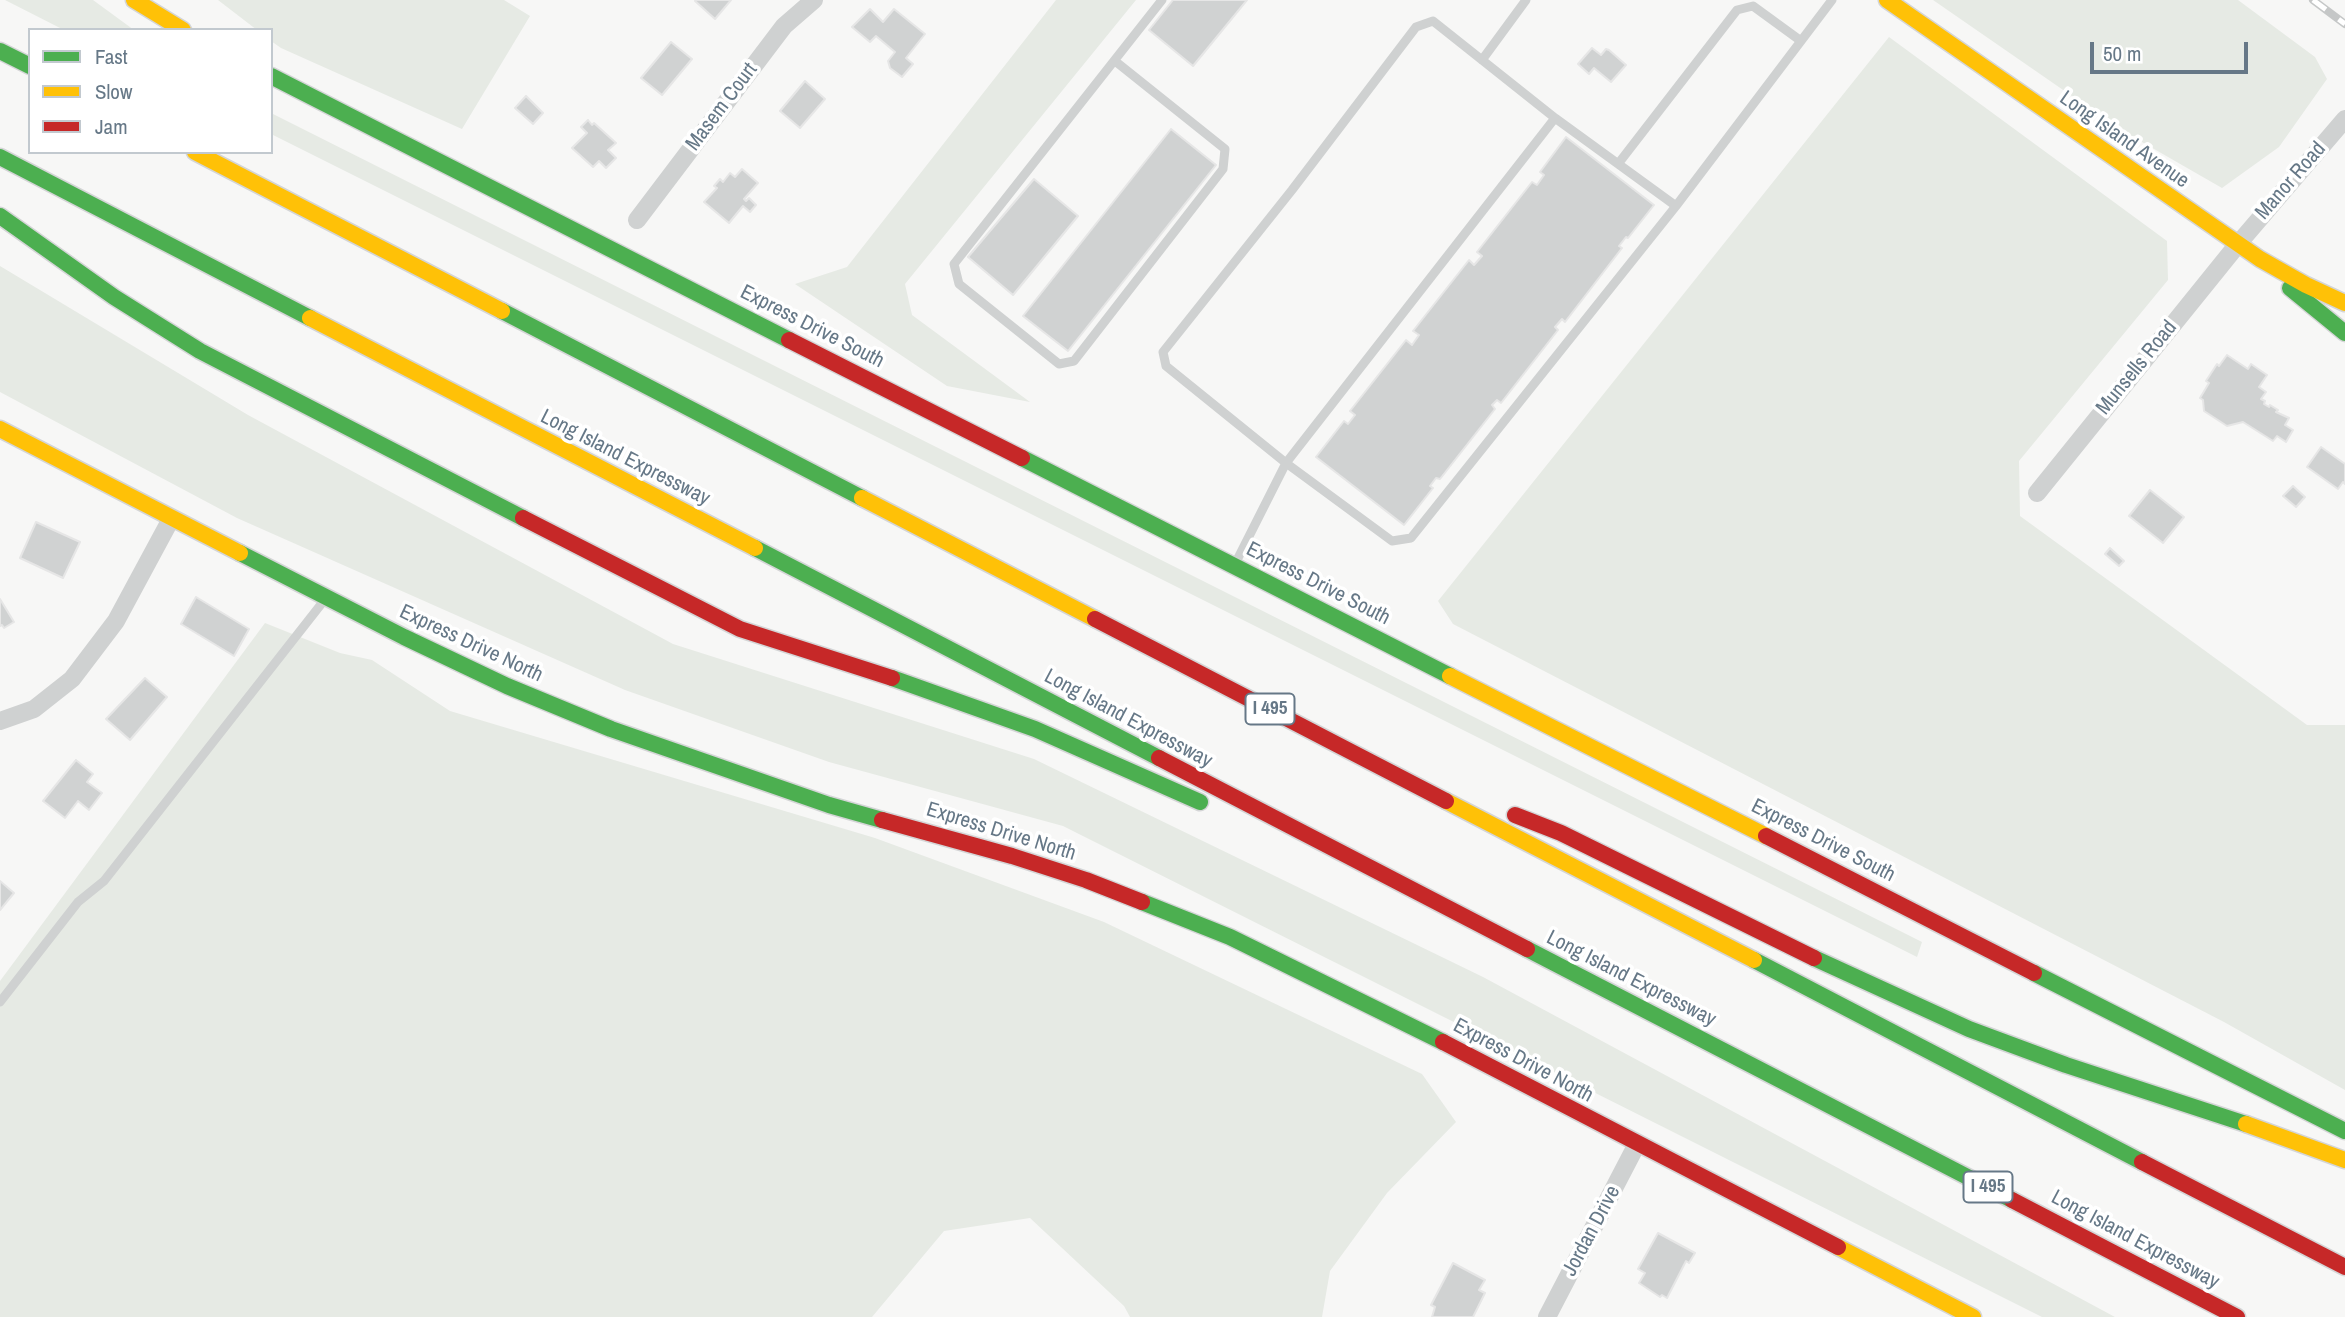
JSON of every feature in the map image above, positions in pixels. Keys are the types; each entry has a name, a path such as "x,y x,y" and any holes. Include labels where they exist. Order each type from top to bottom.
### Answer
{"main road":[{"path":"134,0 180,28"},
{"name":"Long Island Avenue","path":"1887,0 2238,244 2306,285 2345,303"},
{"path":"0,51 28,65"},
{"name":"Express Drive South","path":"273,77 2345,1130"},
{"name":"I 495","path":"199,154 2345,1267"},
{"name":"Long Island Expressway","path":"0,157 2237,1317"},
{"path":"0,216 125,304 200,351 695,608 778,643 907,683 1035,729 1192,801 1271,817"},
{"path":"2238,244 2345,333"},
{"name":"Express Drive North","path":"0,429 326,598 507,686 611,729 829,805 1012,856 1086,880 1230,937 1369,1004 1973,1317"},
{"path":"1352,752 1561,833 1850,976 1969,1029 2028,1052 2244,1123 2345,1160"},
{"path":"2105,1248 2212,1317"}],"street":[{"name":"Masem Court","path":"637,220 784,26 814,0"},
{"name":"Manor Road","path":"2238,244 2345,119"},
{"name":"Munsells Road","path":"2037,493 2238,244"},
{"path":"0,721 34,709 72,679 116,621 171,519"},
{"name":"Jordan Drive","path":"1547,1317 1637,1144"}],"lane":[{"path":"1115,61 1225,149 1223,169 1074,361 1059,364 958,284 954,264 1163,0"},
{"path":"1482,60 1526,0"},
{"path":"1675,206 1555,118 1433,21 1416,27 1293,190 1163,352 1166,366 1286,464 1392,541 1411,538 1675,206 1832,0"},
{"path":"1618,164 1737,10 1753,6 1801,41"},
{"path":"1235,566 1286,464 1555,118"},
{"path":"0,1002 78,902 104,881 326,598"}],"shaded area":[{"path":"5,0 93,0 131,28 60,28"},
{"path":"218,0 504,0 530,16 462,129 281,48 273,42 273,28 254,28"},
{"path":"1056,0 1136,0 905,284 912,315 1030,402 947,386 795,284 847,267"},
{"path":"1933,0 2238,0 2315,57 2327,79 2279,147 2222,188 2121,130"},
{"path":"1889,37 2167,241 2168,280 2019,461 2020,516 2307,725 2345,725 2345,1090 2224,1022 1453,624 1438,601"},
{"path":"273,114 1922,942 1917,957 273,135"},
{"path":"0,266 248,415 673,644 1034,759 1483,977 2115,1317 2042,1317 1063,826 829,762 625,690 237,518 0,392"},
{"path":"265,623 340,653 372,660 450,711 875,838 1104,922 1422,1074 1456,1122 1387,1193 1330,1271 1322,1317 1130,1317 1124,1306 1030,1218 944,1231 872,1317 0,1317 0,981"}],"building":[{"path":"731,0 715,19 695,1"},
{"path":"1173,0 1247,0 1193,66 1149,30"},
{"path":"870,9 883,22 894,9 925,34 906,58 913,64 902,77 890,68 888,61 895,52 876,36 870,42 852,27"},
{"path":"671,42 692,59 662,95 641,78"},
{"path":"1592,48 1601,55 1606,49 1609,50 1626,65 1611,82 1594,68 1589,74 1578,64"},
{"path":"805,81 825,99 800,128 780,111"},
{"path":"526,96 543,113 533,124 515,108"},
{"path":"588,120 616,143 608,150 616,158 606,168 599,161 593,167 572,148 587,133 581,127"},
{"path":"1171,129 1216,165 1068,351 1023,316"},
{"path":"1566,137 1654,205 1619,246 1622,248 1565,322 1562,319 1555,327 1558,330 1501,403 1497,400 1492,405 1495,409 1440,479 1436,478 1430,486 1433,488 1404,525 1316,457 1344,421 1348,424 1355,415 1350,411 1406,340 1412,345 1419,335 1413,331 1469,260 1474,265 1482,256 1477,252 1532,182 1537,185 1544,175 1540,172"},
{"path":"742,169 758,183 744,199 746,201 749,198 756,205 750,212 743,206 729,223 704,202 717,188 714,186 720,179 723,182 730,173 735,177"},
{"path":"1034,179 1078,216 1013,295 968,257"},
{"path":"2227,355 2248,369 2251,364 2267,375 2259,387 2266,392 2261,399 2265,401 2264,404 2289,418 2285,425 2293,430 2286,442 2277,436 2273,441 2243,422 2227,426 2204,411 2203,400 2200,398 2209,383 2206,381 2217,364 2219,366"},
{"path":"2321,447 2345,464 2345,484 2343,482 2338,489 2307,467"},
{"path":"2293,486 2305,497 2296,507 2283,496"},
{"path":"2150,490 2184,517 2163,543 2129,516"},
{"path":"36,522 80,542 63,578 20,558"},
{"path":"2110,548 2124,561 2119,566 2105,554"},
{"path":"196,597 249,629 234,656 181,624"},
{"path":"0,599 14,622 4,628 0,626"},
{"path":"145,678 167,697 130,740 106,719"},
{"path":"76,760 93,774 87,782 102,793 89,810 78,801 65,818 43,801"},
{"path":"0,881 14,893 0,910"},
{"path":"1658,1233 1695,1253 1689,1263 1686,1261 1667,1298 1662,1295 1660,1297 1639,1283 1645,1273 1638,1269"},
{"path":"1453,1263 1485,1280 1479,1290 1485,1293 1473,1317 1432,1317 1435,1307 1431,1305"}],"railway":[{"path":"2313,0 2345,24"}],"traffic: fast":[{"path":"0,51 28,65"},
{"path":"273,77 789,340"},
{"path":"0,157 310,318"},
{"path":"0,216 114,297 200,351 523,518"},
{"path":"2290,288 2345,333"},
{"path":"502,311 862,498"},
{"path":"1022,458 1450,676"},
{"path":"755,548 1159,758"},
{"path":"240,553 507,686 611,729 829,805 882,820"},
{"path":"892,678 1035,729 1200,802"},
{"path":"1142,902 1230,937 1443,1042"},
{"path":"1527,949 2012,1200"},
{"path":"1814,958 1969,1029 2066,1065 2246,1124"},
{"path":"1754,960 2142,1162"},
{"path":"2034,973 2345,1131"}],"traffic: slow":[{"path":"134,0 180,28"},
{"path":"1887,0 2260,259 2345,303"},
{"path":"199,154 502,311"},
{"path":"310,318 755,548"},
{"path":"0,429 240,553"},
{"path":"862,498 1095,619"},
{"path":"1450,676 1766,836"},
{"path":"1446,801 1754,960"},
{"path":"2246,1124 2345,1160"},
{"path":"1838,1247 1973,1317"}],"traffic: jam":[{"path":"789,340 1022,458"},
{"path":"523,518 740,629 892,678"},
{"path":"1095,619 1446,801"},
{"path":"1159,758 1527,949"},
{"path":"1515,815 1561,833 1814,958"},
{"path":"882,820 1012,856 1142,902"},
{"path":"1766,836 2034,973"},
{"path":"1443,1042 1838,1247"},
{"path":"2142,1162 2345,1267"},
{"path":"2012,1200 2237,1317"}]}
